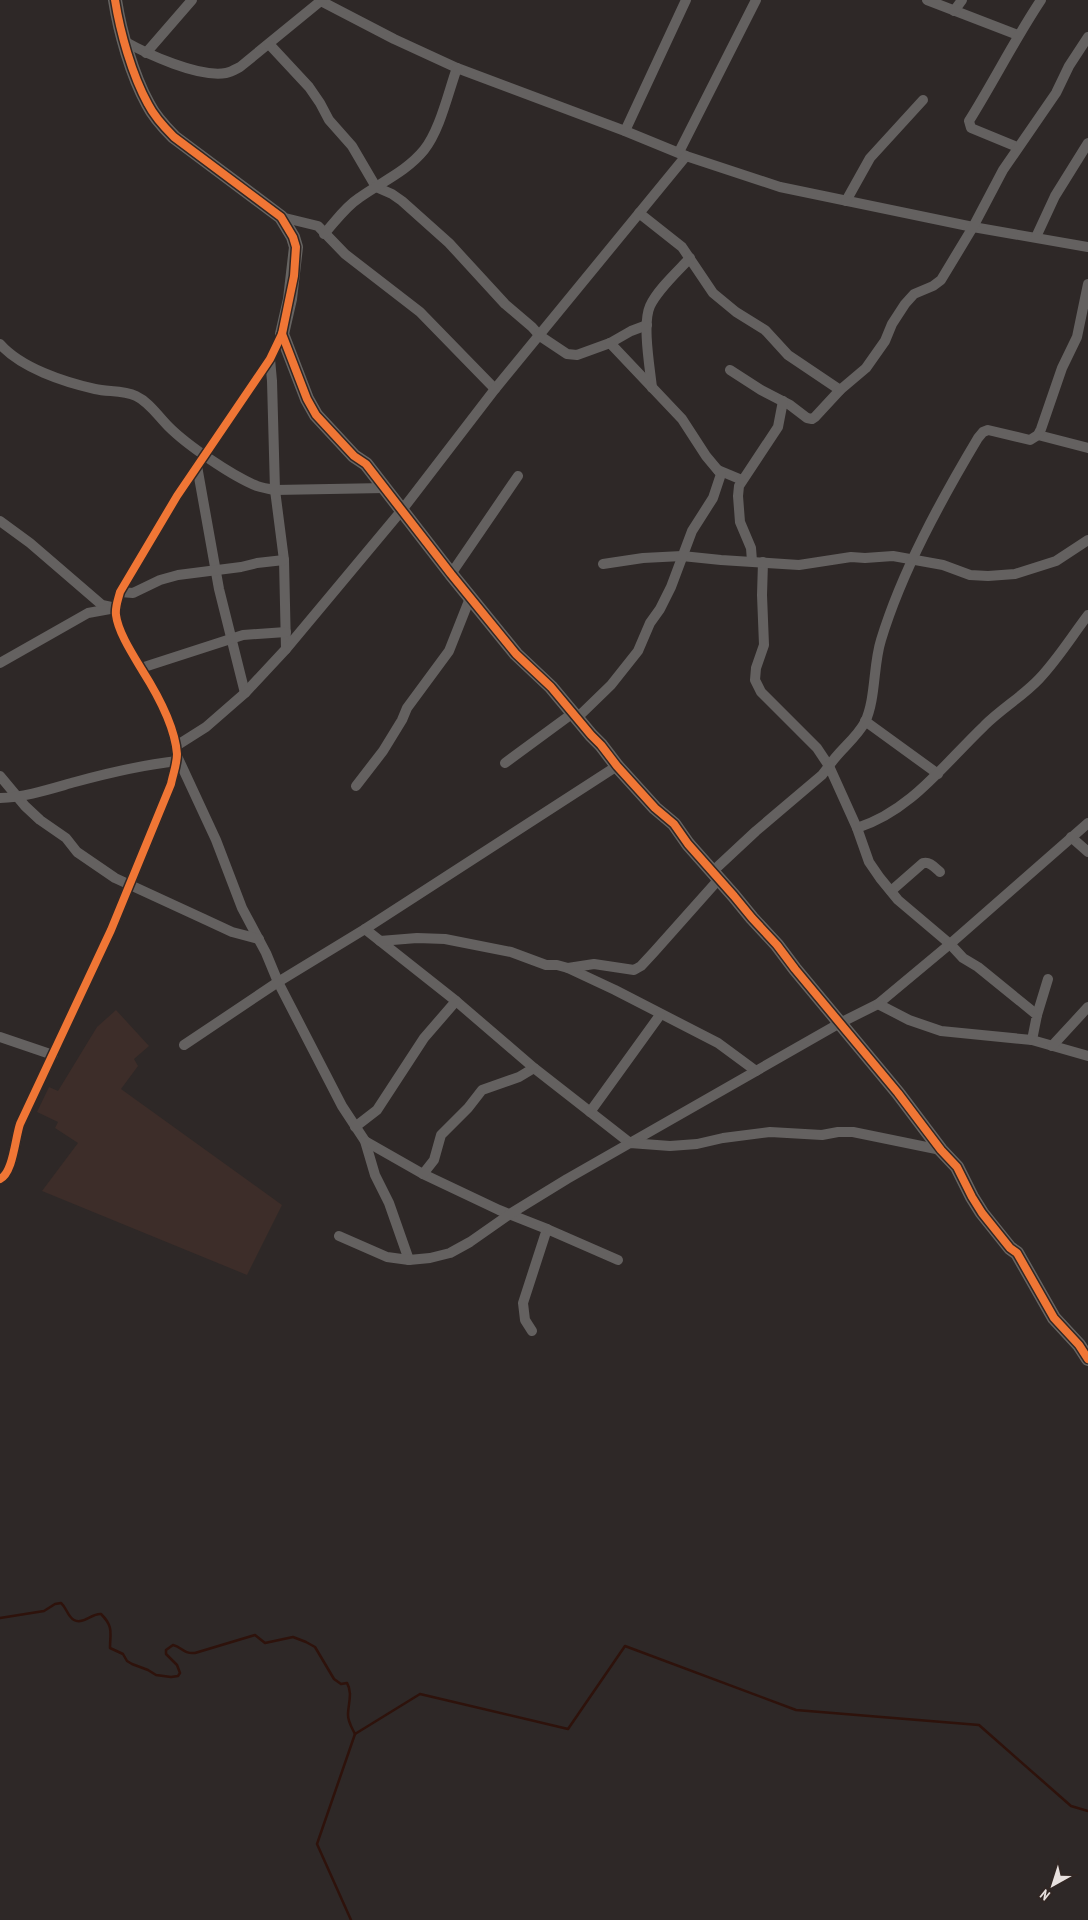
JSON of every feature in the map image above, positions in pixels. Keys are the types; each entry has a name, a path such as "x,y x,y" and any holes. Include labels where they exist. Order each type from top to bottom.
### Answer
{"street":[{"path":"115,0 124,41 147,103 160,122 174,137 281,217 293,237 296,247 290,299 282,334 270,359 197,466 120,592 116,616 126,643 156,694 177,754 216,840 242,908 278,982 355,1127 365,1141 375,1175 389,1203 409,1260"},
{"path":"146,54 192,0"},
{"path":"124,41 146,54 185,67 212,73 226,73 240,67 321,0 394,39 456,68 682,154 780,188 972,227 1087,245"},
{"path":"625,131 686,0"},
{"path":"0,798 18,798 93,777 159,763 177,754 245,693 286,649 402,510 495,389 639,213 682,154 756,0"},
{"path":"927,0 1018,35"},
{"path":"954,11 962,0"},
{"path":"1017,147 971,128 968,121 1000,70 1018,35 1041,0"},
{"path":"730,370 761,390 783,401 807,418 812,419 816,417 840,390 866,368 885,341 892,324 914,294 933,286 941,280 1003,170 1017,147 1056,93 1069,66 1088,37"},
{"path":"269,44 309,87 329,120 352,146 376,187 402,201 449,243 505,304 540,336 567,354 577,355 610,343 631,331 647,325"},
{"path":"324,234 358,198 407,167 424,150 438,124 456,68"},
{"path":"846,201 870,158 923,100"},
{"path":"1036,237 1055,196 1088,143"},
{"path":"639,213 682,247 713,292 736,312 765,330 788,355 840,390"},
{"path":"281,217 318,226 346,254 420,312 495,389"},
{"path":"652,388 647,325 651,305 690,258"},
{"path":"568,968 594,964 634,970 641,966 715,876 756,831 822,775 835,756 858,732 865,720 881,640 913,558 941,503 982,432 995,430 1030,440 1038,435 1062,368 1077,337 1088,284"},
{"path":"282,334 307,400 316,415 354,456 366,464 516,654 545,681 607,752 616,766 655,808 674,824 715,876 778,945 795,970 898,1093 941,1150 957,1167 982,1213 1021,1258 1054,1318 1079,1345 1088,1359"},
{"path":"506,763 575,715 611,684 638,651 650,623 660,609 671,587 692,531 713,498 721,474 706,456 682,419 610,343"},
{"path":"0,344 7,353 23,364 51,376 94,389 126,392 137,397 145,402 170,428 205,455 240,478 258,486 275,490 385,488"},
{"path":"270,359 275,490 284,560 286,649"},
{"path":"752,562 750,543 740,522 738,496 742,480 778,427 783,401"},
{"path":"1038,435 1088,448"},
{"path":"197,466 231,638 245,693"},
{"path":"718,470 742,480"},
{"path":"451,574 518,476"},
{"path":"0,522 30,543 102,605 116,608"},
{"path":"603,564 643,558 682,556 799,565 851,557 893,556 913,558 943,565 970,575 1015,574 1056,561 1088,540"},
{"path":"120,592 133,593 160,580 178,575 217,571 284,560"},
{"path":"763,562 762,595 765,637 762,654 756,668 755,680 761,692 817,748 829,766 857,828 869,862 898,900 950,944 963,958 978,967 1037,1015"},
{"path":"356,786 383,751 407,708 449,651 470,598"},
{"path":"0,663 88,613 116,608"},
{"path":"857,828 873,823 904,804 938,774 984,726 1038,680 1087,621"},
{"path":"141,668 243,635 286,632"},
{"path":"865,720 938,774"},
{"path":"0,1180 5,1177 10,1169 15,1139 20,1124 110,930 171,784 177,754"},
{"path":"184,1045 278,982 365,929 616,766"},
{"path":"0,776 40,820 66,838 77,852 115,878 232,932 259,940"},
{"path":"339,1236 387,1257 409,1260 430,1258 450,1253 470,1242 510,1214 630,1143 878,1004 950,944 1088,823"},
{"path":"1071,837 1088,852"},
{"path":"891,891 923,863 931,864 940,872"},
{"path":"365,929 456,1001 534,1068 630,1143 670,1146 697,1144 723,1138 770,1132 822,1135 853,1132 941,1150"},
{"path":"380,941 445,939 504,950 546,965 568,968 718,1043 756,1071"},
{"path":"1032,1040 1037,1015 1048,979"},
{"path":"355,1127 377,1110 424,1038 456,1001"},
{"path":"878,1004 909,1020 941,1031 1032,1040 1088,1056"},
{"path":"1052,1046 1088,1007"},
{"path":"590,1112 660,1015"},
{"path":"0,1037 53,1055"},
{"path":"423,1174 434,1160 441,1135 468,1108 482,1090 519,1077 534,1068"},
{"path":"365,1141 423,1174 618,1260"},
{"path":"532,1331 525,1320 523,1303 547,1229"}],"shaded area":[{"path":"116,1010 149,1046 134,1059 138,1066 121,1089 282,1205 247,1275 42,1191 78,1143 55,1128 58,1122 37,1112 49,1087 58,1091 97,1027"}],"waterway":[{"path":"0,1618 44,1611 55,1604 61,1603 70,1616 77,1621 101,1614 110,1627 110,1648 123,1654 127,1661 132,1664 156,1675 171,1677 178,1676 180,1673 177,1665 166,1654 166,1650 173,1645 185,1651 195,1653 255,1635 265,1643 293,1637 315,1647 334,1679 341,1684 347,1683 350,1695 348,1718 355,1734 420,1694 568,1729 625,1646 796,1710 979,1725 1071,1806 1088,1811"},
{"path":"351,1920 317,1844 355,1734"}],"cycle path":[{"path":"0,1179 4,1176 11,1163 20,1124 111,930 171,784 176,765 177,754 169,721 126,643 117,622 116,609 120,592 177,496 270,359 282,334 294,276 296,247 293,237 281,217 174,137 153,113 142,93 132,67 123,39 115,0"},
{"path":"282,334 307,399 316,415 354,456 366,464 516,654 551,687 617,766 655,808 674,824 688,844 777,945 898,1093 941,1150 957,1167 982,1213 1010,1248 1017,1253 1054,1318 1079,1345 1088,1359"}]}
